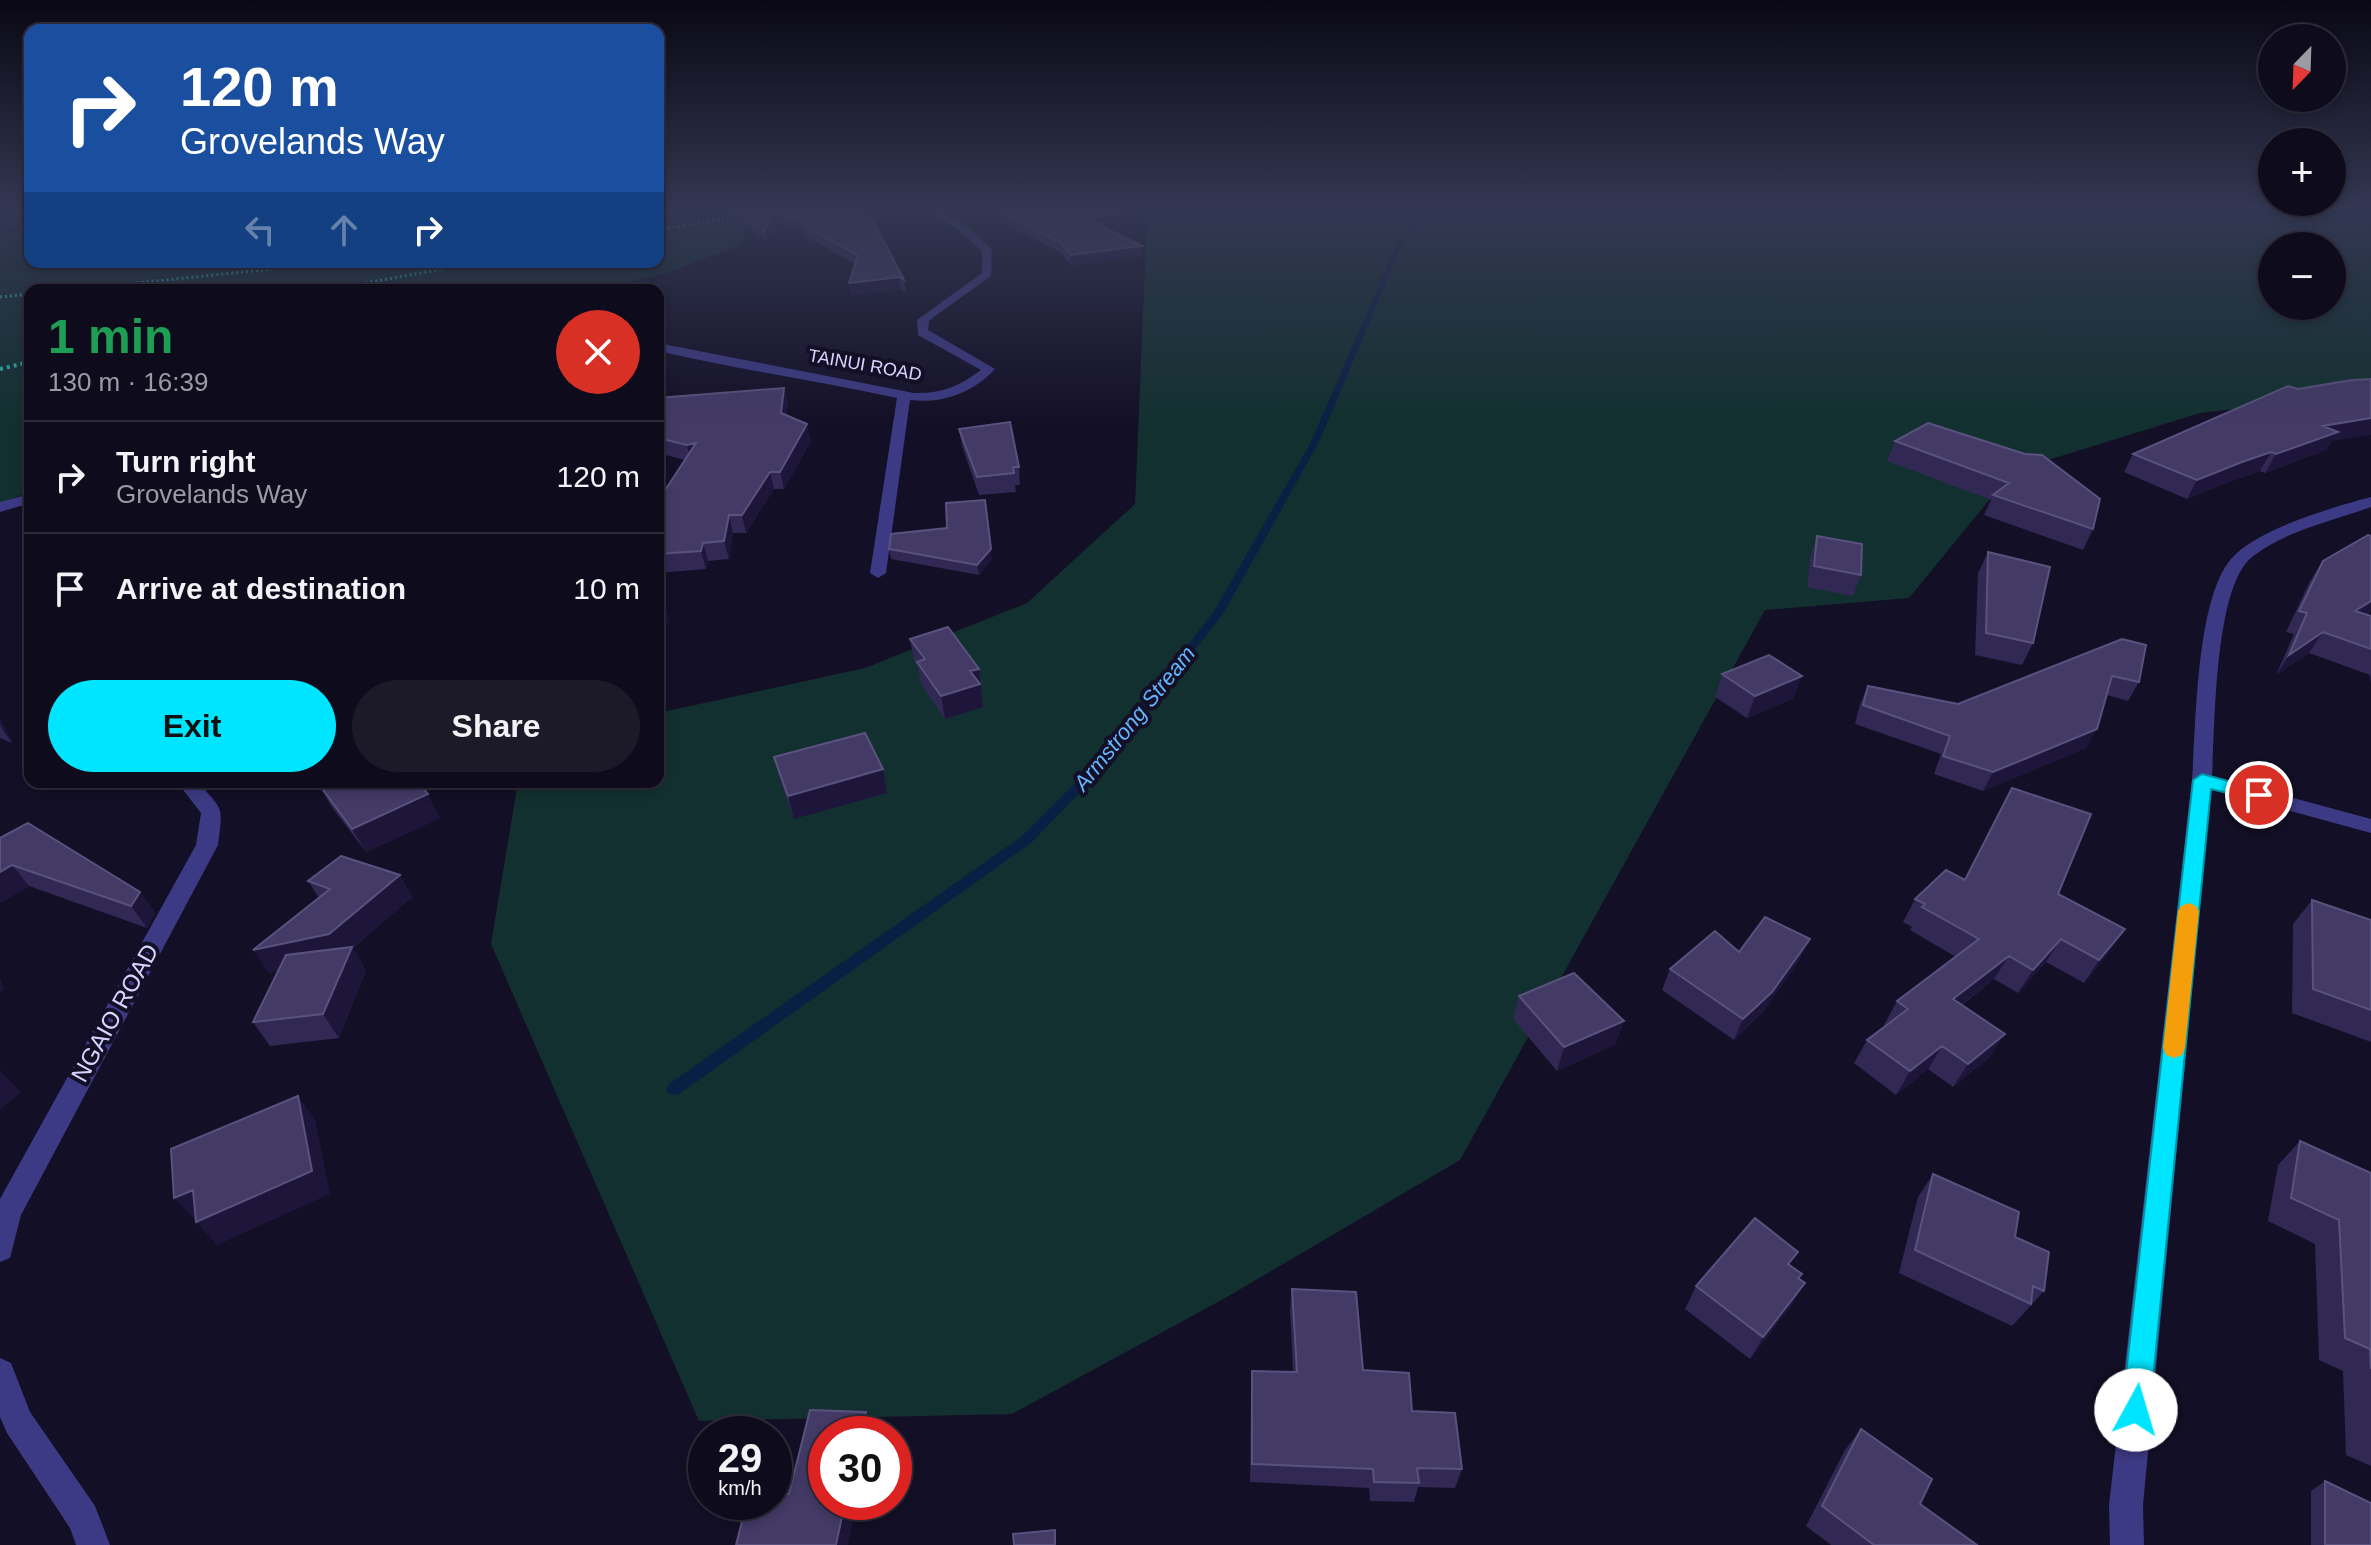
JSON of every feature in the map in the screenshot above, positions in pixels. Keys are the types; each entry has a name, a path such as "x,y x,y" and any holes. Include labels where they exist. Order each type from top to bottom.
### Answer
{"street":[{"name":"TAINUI ROAD","path":"664,348 851,383 904,396 938,397 975,382 989,369 922,332 923,320 980,281"},
{"path":"878,573 904,396"},
{"path":"0,507 24,500"},
{"path":"2127,1545 2126,1505 2202,780 2210,673 2221,594 2237,562 2262,543 2371,502"},
{"path":"2202,780 2371,826"},
{"name":"NGAIO ROAD","path":"0,1249 7,1213 207,845 212,812 192,788"},
{"path":"0,1374 18,1422 83,1518 93,1545"}],"path":[{"path":"126,284 154,281"},
{"path":"0,297 24,295"},
{"path":"0,369 24,363"}],"green space":[{"path":"0,281 633,281 621,284 24,284 24,494 0,503"},
{"path":"1144,281 2258,281 2258,320 2346,320 2346,281 2371,281 2371,393 2200,413 2013,471 1909,598 1765,610 1460,1160 1227,1297 1012,1414 808,1416 808,1419 792,1419 792,1416 697,1416 491,944 517,788 664,788 664,712 865,668 1027,603 1135,504"}],"building":[{"path":"2371,379 2371,418 2323,426 2338,432 2276,454 2271,452 2197,480 2133,454 2288,386 2298,389"},
{"path":"784,388 781,413 807,424 780,472 770,472 742,515 729,515 724,541 703,543 701,551 664,554 664,492 696,443 687,445 664,439 664,398"},
{"path":"1010,422 1019,467 1013,467 1014,473 977,477 959,429"},
{"path":"1928,423 2025,454 2042,455 2100,499 2093,529 1993,495 2009,483 1895,441"},
{"path":"985,500 991,549 977,565 889,549 891,534 947,528 946,503"},
{"path":"1817,536 1862,544 1861,575 1814,566"},
{"path":"2371,536 2371,601 2355,611 2371,616 2371,649 2323,632 2289,655 2307,613 2299,611 2323,561"},
{"path":"1988,552 2050,567 2033,643 1986,633"},
{"path":"948,627 979,669 970,671 980,684 941,696 917,662 925,659 910,639"},
{"path":"2122,639 2146,645 2139,682 2112,676 2097,729 1993,772 1943,756 1950,736 1863,705 1868,686 1958,704"},
{"path":"1769,655 1802,676 1755,696 1722,674"},
{"path":"865,733 883,769 788,796 774,757"},
{"path":"322,788 423,788 428,794 352,829"},
{"path":"2012,788 2091,814 2058,894 2125,929 2099,960 2061,939 2033,970 2009,956 1953,999 2005,1034 1968,1064 1942,1046 1910,1071 1867,1040 1908,1009 1897,1001 1979,939 1922,907 1925,904 1915,899 1946,870 1965,880"},
{"path":"28,823 140,892 131,906 12,865 0,872 0,838"},
{"path":"341,856 400,875 329,934 253,950 330,889 308,881"},
{"path":"2312,900 2371,920 2371,1010 2313,989"},
{"path":"1765,917 1810,939 1772,992 1743,1019 1670,969 1715,931 1739,952"},
{"path":"352,947 323,1014 253,1022 286,955"},
{"path":"1574,973 1624,1021 1564,1047 1519,996"},
{"path":"298,1096 312,1171 196,1222 193,1190 174,1198 171,1149"},
{"path":"2300,1141 2371,1173 2371,1369 2370,1349 2345,1338 2339,1220 2291,1198"},
{"path":"1933,1174 2019,1212 2015,1237 2049,1252 2044,1291 2033,1286 2031,1304 1915,1250"},
{"path":"1755,1218 1798,1252 1788,1264 1802,1274 1798,1278 1805,1283 1763,1337 1696,1286"},
{"path":"1292,1289 1356,1292 1363,1370 1409,1373 1412,1411 1455,1413 1462,1469 1417,1468 1419,1483 1374,1482 1373,1469 1252,1464 1252,1371 1297,1372"},
{"path":"810,1410 866,1412 865,1416 808,1416"},
{"path":"808,1418 808,1520 841,1520 836,1545 736,1545 742,1520 792,1520 792,1482"},
{"path":"1861,1429 1932,1479 1920,1504 1977,1545 1874,1545 1822,1506"},
{"path":"2325,1481 2371,1503 2371,1545 2325,1545"},
{"path":"1055,1530 1055,1545 1014,1545 1013,1534"}],"waterway":[{"name":"Armstrong Stream","path":"674,1089 1026,840 1089,776 1218,614 1315,442 1384,281"}],"slow traffic":[{"path":"2174,1048 2189,911"}],"route":[{"path":"2136,1410 2202,780 2259,795"}]}
